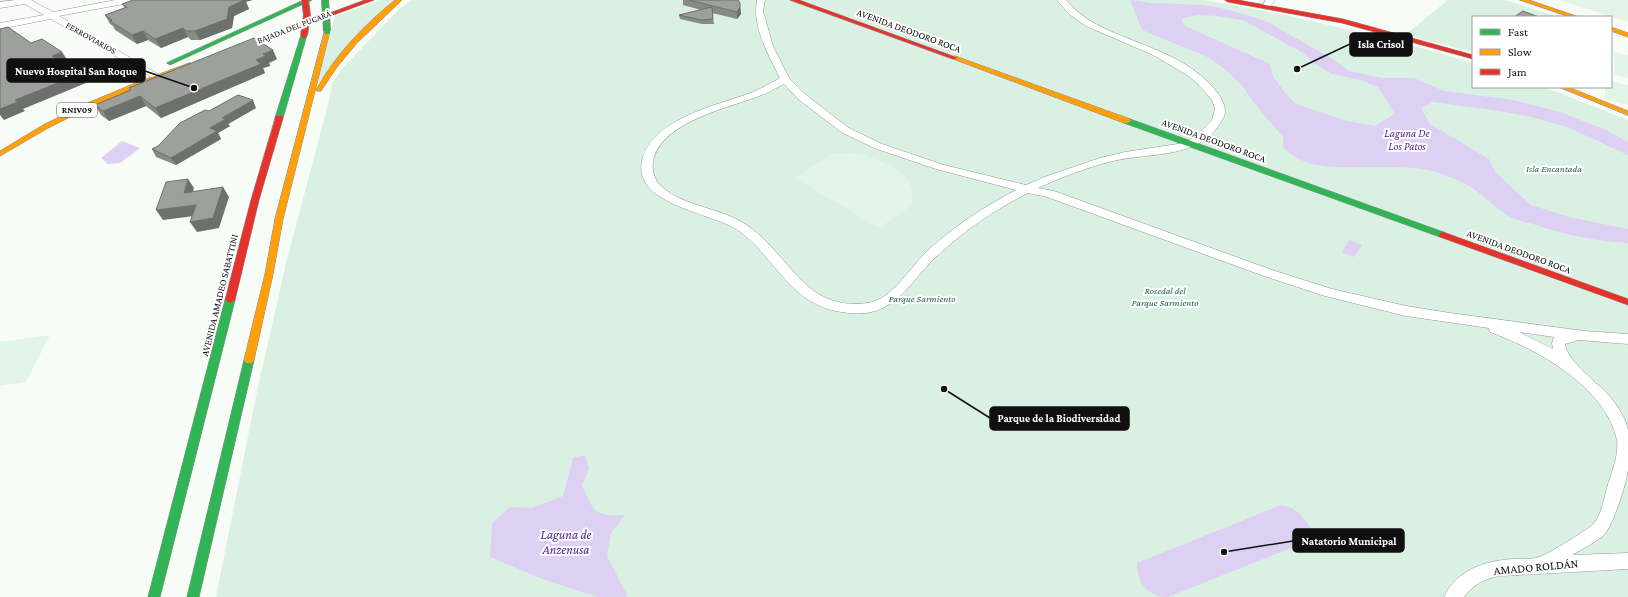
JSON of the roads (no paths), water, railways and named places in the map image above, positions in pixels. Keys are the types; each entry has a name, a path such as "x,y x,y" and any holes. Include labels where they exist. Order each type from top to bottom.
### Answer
{"main road":[{"name":"AVENIDA AMADEO SABATTINI","path":"154,597 239,259 277,122 304,35 307,16 305,0"},
{"name":"BAJADA DEL PUCARÁ","path":"0,154 34,132 58,119 309,0"},
{"path":"193,597 266,289 279,219 302,123 327,31 325,0"},
{"path":"341,10 363,0"},
{"name":"BAJADA DEL PUCARÁ","path":"224,54 371,0"},
{"path":"302,123 309,113 324,79 378,15 399,0"},
{"name":"AVENIDA DEODORO ROCA","path":"792,0 1444,226"},
{"name":"AVENIDA DEODORO ROCA","path":"814,0 1628,302"},
{"path":"1228,0 1269,3 1366,27 1472,57"},
{"path":"1523,0 1573,16"},
{"path":"1530,0 1580,16"},
{"name":"RN1V09","path":"252,26 271,6 271,13 273,17"},
{"path":"273,17 284,31 288,42"},
{"path":"1612,28 1628,34"},
{"path":"249,45 265,42 278,42"},
{"name":"BAJADA DEL PUCARÁ","path":"0,146 65,109 154,74 198,62"},
{"path":"277,122 278,99 284,71"},
{"path":"1565,88 1628,113"}],"street":[{"path":"0,5 26,0"},
{"name":"FERROVIARIOS","path":"26,0 154,74"},
{"path":"0,26 129,0"},
{"path":"761,0 759,11 768,46 784,79 802,97 845,130 865,140 915,160 993,182 1028,188 1050,194 1307,287 1406,311 1584,336 1628,339"},
{"path":"784,79 762,91 676,126 654,146 649,157 648,172 654,186 663,194 741,226 750,233 813,298 824,303 855,308 868,307 882,303 897,292 938,249 957,232 991,208 1028,188 1079,168 1112,158 1184,147 1196,141 1218,120 1220,107 1217,100 1206,86 1162,55 1094,27 1071,10 1061,0"},
{"path":"1463,320 1514,336 1573,368"},
{"path":"1544,564 1598,530 1605,521 1624,467 1625,432 1613,410 1573,368 1558,348 1559,340 1584,336"},
{"name":"AMADO ROLDÁN","path":"1453,597 1460,588 1480,573 1499,568 1544,564 1628,561"}],"water":[{"name":"Laguna De Los Patos","path":"1130,0 1152,3 1204,5 1230,10 1268,22 1331,58 1349,71 1382,78 1414,78 1444,91 1513,100 1560,112 1606,130 1628,142 1628,155 1567,127 1531,117 1500,111 1433,102 1421,108 1430,124 1489,159 1496,173 1531,205 1569,217 1628,229 1628,243 1580,237 1517,220 1503,212 1467,184 1432,171 1400,167 1334,167 1312,164 1302,160 1292,155 1283,147 1283,137 1253,102 1242,85 1227,71 1210,58 1142,30","holes":["1197,15 1243,20 1303,53 1314,63 1332,74 1360,80 1378,87 1395,114 1375,126 1347,121 1296,104 1286,94 1273,76 1270,64 1185,26 1181,19"]},
{"path":"122,141 140,148 120,163 108,164 101,158"},
{"path":"1349,240 1362,245 1354,257 1342,252"},
{"name":"Laguna de Anzenusa","path":"585,455 589,469 582,485 589,502 596,511 601,513 607,515 625,515 611,533 607,556 628,597 598,597 545,580 490,557 492,523 510,507 532,508 563,496 573,458"},
{"path":"1281,505 1292,508 1304,518 1313,532 1311,540 1168,597 1149,591 1141,582 1137,570 1137,563"}],"place":[{"name":"Isla Crisol","path":"1297,69"},
{"name":"Nuevo Hospital San Roque","path":"194,88"},
{"name":"Parque de la Biodiversidad","path":"944,389"},
{"name":"Natatorio Municipal","path":"1224,552"}],"park label":[{"name":"Isla Encantada","path":"1554,168"},
{"name":"Rosedal del Parque Sarmiento","path":"1165,296"},
{"name":"Parque Sarmiento","path":"922,298"}]}
